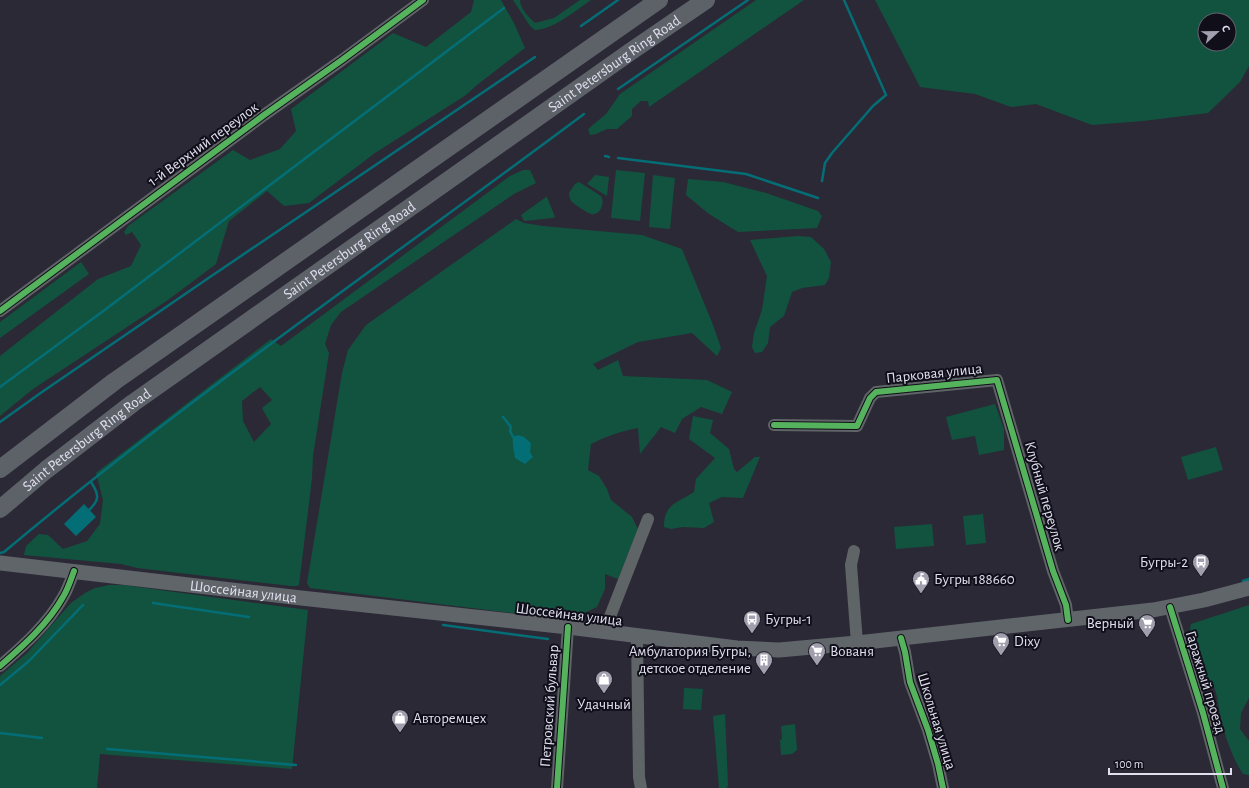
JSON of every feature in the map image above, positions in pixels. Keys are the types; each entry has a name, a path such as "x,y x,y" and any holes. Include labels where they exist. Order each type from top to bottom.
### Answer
{"highway":[{"name":"Saint Petersburg Ring Road","path":"0,470 115,381 660,0"},
{"name":"Saint Petersburg Ring Road","path":"0,509 46,470 133,403 260,315 624,56 706,0"}],"main road":[{"name":"Шоссейная улица","path":"0,563 568,627 736,648 779,650 1068,620 1170,607 1249,588"}],"street":[{"name":"1-й Верхний переулок","path":"0,311 264,115 423,0"},
{"name":"Парковая улица","path":"774,425 857,426 870,398 876,392 997,380"},
{"name":"Клубный переулок","path":"997,380 1053,571 1066,605 1068,620"},
{"path":"604,632 648,520"},
{"path":"854,551 850,565 857,643"},
{"path":"0,666 35,634 48,618 64,596 74,571"},
{"name":"Гаражный проезд","path":"1170,607 1203,713 1223,788"},
{"name":"Петровский бульвар","path":"557,788 568,627"},
{"path":"637,636 637,701 639,777 641,788"},
{"name":"Школьная улица","path":"901,638 910,682 928,730 943,788"}],"green space":[{"path":"474,0 501,0 514,23 525,48 466,95 375,153 309,203 284,206 267,191 229,221 216,264 168,300 33,389 0,416 0,356 98,279 131,266 141,245 132,232 126,235 124,232 128,226 233,150 250,160 280,149 296,131 291,109 393,33 426,47 471,12"},
{"path":"513,0 520,0 523,10 535,23 554,18 580,0 591,0 557,23 549,27 535,30 530,26"},
{"path":"756,0 804,0 649,107 648,101 641,101 632,109 632,116 617,129 607,129 590,135 588,129 606,114 620,94"},
{"path":"875,0 1249,0 1249,66 1240,82 1208,113 1143,121 1092,125 1036,104 1011,107 975,94 920,87"},
{"path":"523,170 530,170 536,183 514,194 341,312 331,325 325,344 329,353 313,456 312,478 299,585 291,586 137,568 121,564 24,555 26,546 39,534 48,535 63,549 87,541 100,524 103,500 96,473 271,339 281,346 510,176","holes":["260,387 272,400 262,408 271,424 254,442 243,421 242,401"]},
{"path":"616,170 645,173 640,221 611,218"},
{"path":"595,175 609,177 607,196 587,184"},
{"path":"653,175 675,178 670,229 649,227"},
{"path":"688,179 723,182 766,193 818,211 822,216 817,228 738,232 709,214 686,195"},
{"path":"579,182 601,196 603,202 600,211 597,213 589,213 572,202 569,197 569,193 575,184"},
{"path":"546,197 555,217 524,221 521,215"},
{"path":"516,219 524,223 543,226 642,235 682,249 721,348 717,356 692,333 638,342 593,364 598,370 618,360 623,376 707,380 732,392 722,414 701,407 682,419 675,433 661,427 640,454 638,428 614,434 591,444 588,470 599,476 607,489 611,500 632,517 638,529 618,579 605,574 605,589 597,607 569,620 310,588 307,583 342,373 348,350 366,325"},
{"path":"798,236 811,237 824,249 831,262 829,278 825,285 802,288 792,292 784,316 770,327 768,343 762,352 755,353 752,347 754,333 762,310 767,276 750,240"},
{"path":"81,262 89,274 0,338 0,322"},
{"path":"995,404 1004,429 1004,450 979,455 975,436 952,440 946,417"},
{"path":"693,416 713,420 710,433 729,449 734,469 737,472 755,457 760,457 743,498 722,497 709,503 714,522 704,528 683,527 671,529 664,527 666,513 669,508 694,492 696,479 715,458 689,439"},
{"path":"1216,447 1223,470 1188,480 1181,457"},
{"path":"983,514 986,543 966,545 963,516"},
{"path":"932,524 934,546 896,549 894,527"},
{"path":"109,585 123,585 308,610 292,769 100,754 97,788 0,788 0,676 27,653 71,603 95,588"},
{"path":"1249,605 1249,698 1241,713 1240,729 1249,741 1249,775 1243,774 1231,751 1223,725 1215,689 1212,682 1202,682 1189,636 1191,624"},
{"path":"684,688 703,689 701,710 683,709"},
{"path":"725,714 728,785 727,788 719,788 713,716"},
{"path":"795,724 797,750 792,754 781,755 781,726"}],"water":[{"path":"518,435 524,437 531,443 530,452 533,457 525,464 515,458 513,437"},
{"path":"84,504 96,517 76,536 64,524"}],"waterway":[{"path":"581,26 618,0"},
{"path":"618,89 748,0"},
{"path":"822,181 825,163 832,153 873,106 886,95 844,0"},
{"path":"0,387 106,309 504,8"},
{"path":"0,422 210,277 535,57"},
{"path":"0,553 4,552 74,494 218,383 584,114"},
{"path":"605,156 609,157"},
{"path":"618,158 746,174 818,198"},
{"path":"503,417 511,427 510,431 513,437"},
{"path":"89,510 97,500 97,493 91,482"},
{"path":"1243,581 1249,579"},
{"path":"153,603 249,617"},
{"path":"0,685 29,661 83,605"},
{"path":"443,625 548,639"},
{"path":"0,733 42,738"},
{"path":"107,749 296,765"}],"cycle path":[{"path":"0,311 264,115 423,0"},
{"path":"774,425 857,426 870,398 876,392 997,380 1053,571 1066,605 1068,620"},
{"path":"0,666 43,625 65,594 74,571"},
{"path":"1170,607 1203,713 1223,788"},
{"path":"557,788 568,627"},
{"path":"901,638 910,682 928,730 943,788"}],"place":[{"name":"Бугры-2","path":"1201,577"},
{"name":"Бугры 188660","path":"921,594"},
{"name":"Бугры-1","path":"752,634"},
{"name":"Верный","path":"1147,638"},
{"name":"Dixy","path":"1001,656"},
{"name":"Вованя","path":"817,666"},
{"name":"Амбулатория Бугры, детское отделение","path":"764,675"},
{"name":"Удачный","path":"604,694"},
{"name":"Авторемцех","path":"400,733"}]}
